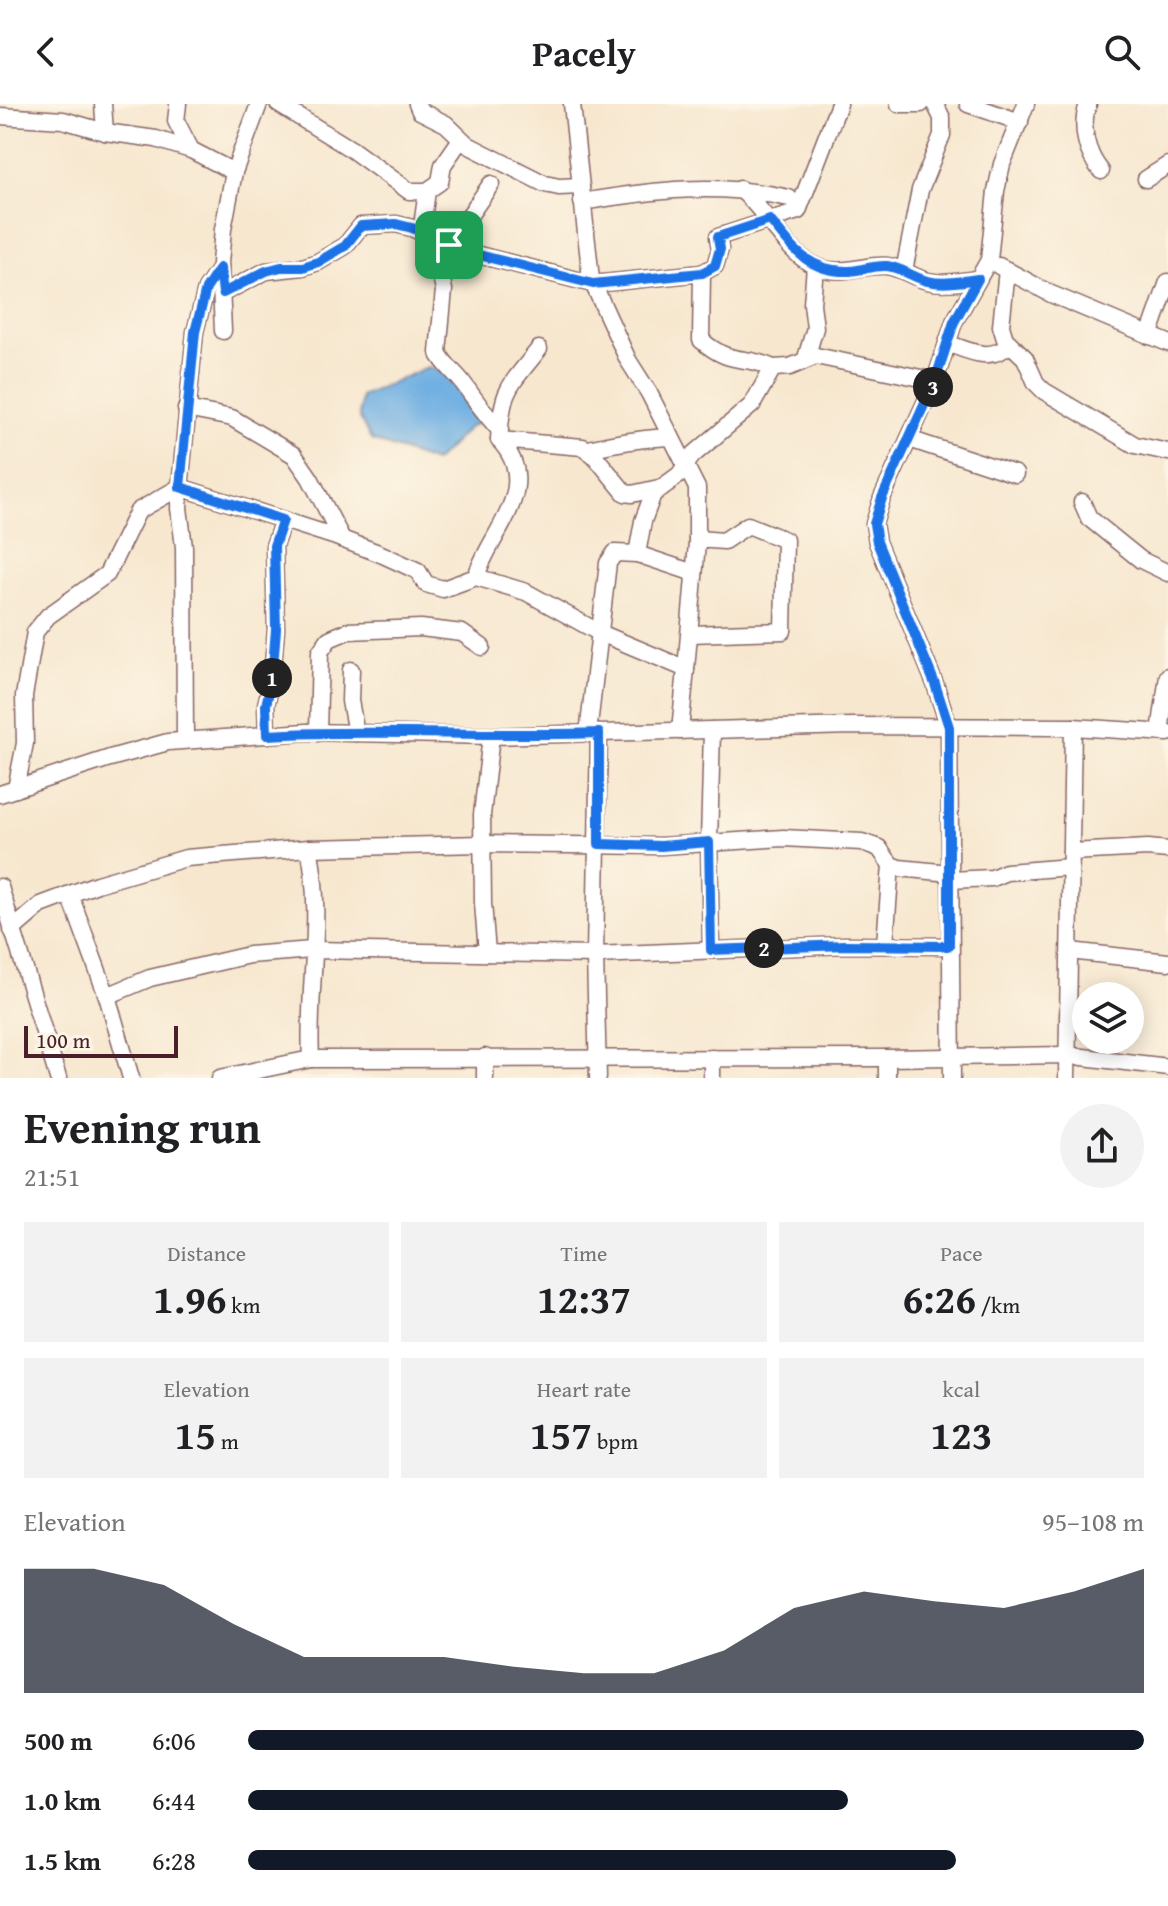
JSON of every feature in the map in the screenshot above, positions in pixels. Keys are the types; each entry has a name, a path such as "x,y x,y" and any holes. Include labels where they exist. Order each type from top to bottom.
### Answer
{"street":[{"path":"103,104 105,132"},
{"path":"223,331 220,268 223,229 234,172 259,104"},
{"path":"278,104 351,149 409,191 427,191 440,182 443,165 461,139"},
{"path":"417,104 420,111 446,124 468,145 545,184 581,194 740,189 789,198"},
{"path":"572,104 593,284 628,360 649,393 697,488 697,539 680,731"},
{"path":"223,293 266,271 318,262 345,246 361,226 396,224 488,258 593,284 702,273 715,266 720,249 718,237 798,211 839,104"},
{"path":"899,104 921,104"},
{"path":"904,271 920,190 942,135 942,118 935,104"},
{"path":"968,104 1020,122"},
{"path":"952,1078 949,727 935,684 877,542 874,524 882,498 935,381 954,322 989,260 1002,164 1026,104"},
{"path":"1088,104 1084,123 1088,148 1101,171"},
{"path":"156,139 177,112"},
{"path":"177,112 191,150"},
{"path":"0,116 63,120 105,132 156,139 191,150 234,172"},
{"path":"1146,179 1168,165"},
{"path":"449,245 491,184"},
{"path":"740,189 798,253 815,266 851,271 886,266 929,282 978,279"},
{"path":"427,191 424,235 435,249 444,290 438,352 500,435 516,478 505,523 482,556 476,577"},
{"path":"989,260 1051,294 1168,343"},
{"path":"806,358 815,328 812,304 815,266"},
{"path":"185,739 184,547 180,487 195,332 206,289 220,268"},
{"path":"1007,270 1001,326 1005,339 1025,358 1036,383 1044,391 1135,445 1168,452"},
{"path":"702,273 701,340 731,360 773,368 790,367 816,356 935,381"},
{"path":"1149,336 1168,282"},
{"path":"947,343 973,353 993,355 1003,352 1010,344"},
{"path":"500,435 507,388 539,349"},
{"path":"637,554 647,506 653,494 679,475 685,465 721,430 752,405 773,368"},
{"path":"186,409 232,418 294,455 310,478 342,539"},
{"path":"500,435 588,449 639,442 645,438 671,437"},
{"path":"909,439 1015,474"},
{"path":"588,449 625,493 660,488"},
{"path":"8,792 25,743 24,696 35,632 48,616 107,574 138,511 180,487 342,539 418,571 426,584 443,589 476,577 526,592 598,632 686,669"},
{"path":"1082,502 1089,518 1141,560 1168,573"},
{"path":"267,735 266,705 272,679 276,629 274,546 283,520"},
{"path":"690,634 783,631 785,540 748,525 724,541 697,539"},
{"path":"598,1078 595,955 599,844 593,733 598,632 608,563 615,553 637,554 694,573"},
{"path":"318,733 320,652 329,639 348,631 421,628 462,633 482,647"},
{"path":"351,670 350,701 356,733"},
{"path":"8,792 110,758 185,739 318,733 491,736 852,726 1073,727 1164,733 1168,676"},
{"path":"1067,1078 1073,727"},
{"path":"711,950 709,842 712,730"},
{"path":"487,953 482,815 491,736"},
{"path":"12,930 41,905 186,858 309,848 483,844 661,846 783,838 862,842 879,848 891,865 899,868 950,876 992,878 1006,872 1126,849 1168,850"},
{"path":"309,848 315,877 309,1029 311,1059"},
{"path":"885,944 891,865"},
{"path":"0,887 58,1078"},
{"path":"70,895 107,996 131,1078"},
{"path":"107,996 150,978 234,958 312,950 595,955 885,944 949,946"},
{"path":"1070,951 1168,962"},
{"path":"220,1078 311,1059 1066,1055 1168,1067"},
{"path":"485,1057 485,1078"},
{"path":"712,1058 712,1078"},
{"path":"887,1058 887,1078"}],"water":[{"path":"429,367 452,375 481,421 469,427 435,462 371,440 359,417 361,396"}],"route":[{"path":"770,220 813,266 851,271 886,266 929,282 978,279 954,322 935,381 882,498 874,524 877,542 935,684 949,727 949,946 885,944 711,950 709,842 661,846 599,844 599,733 491,736 307,732 267,735 266,705 272,679 276,629 274,546 283,520 180,487 195,332 206,289 220,268 223,293 266,271 318,262 345,246 361,226 396,224 449,245 593,284 702,273 715,266 720,249 718,237 770,220"}]}
